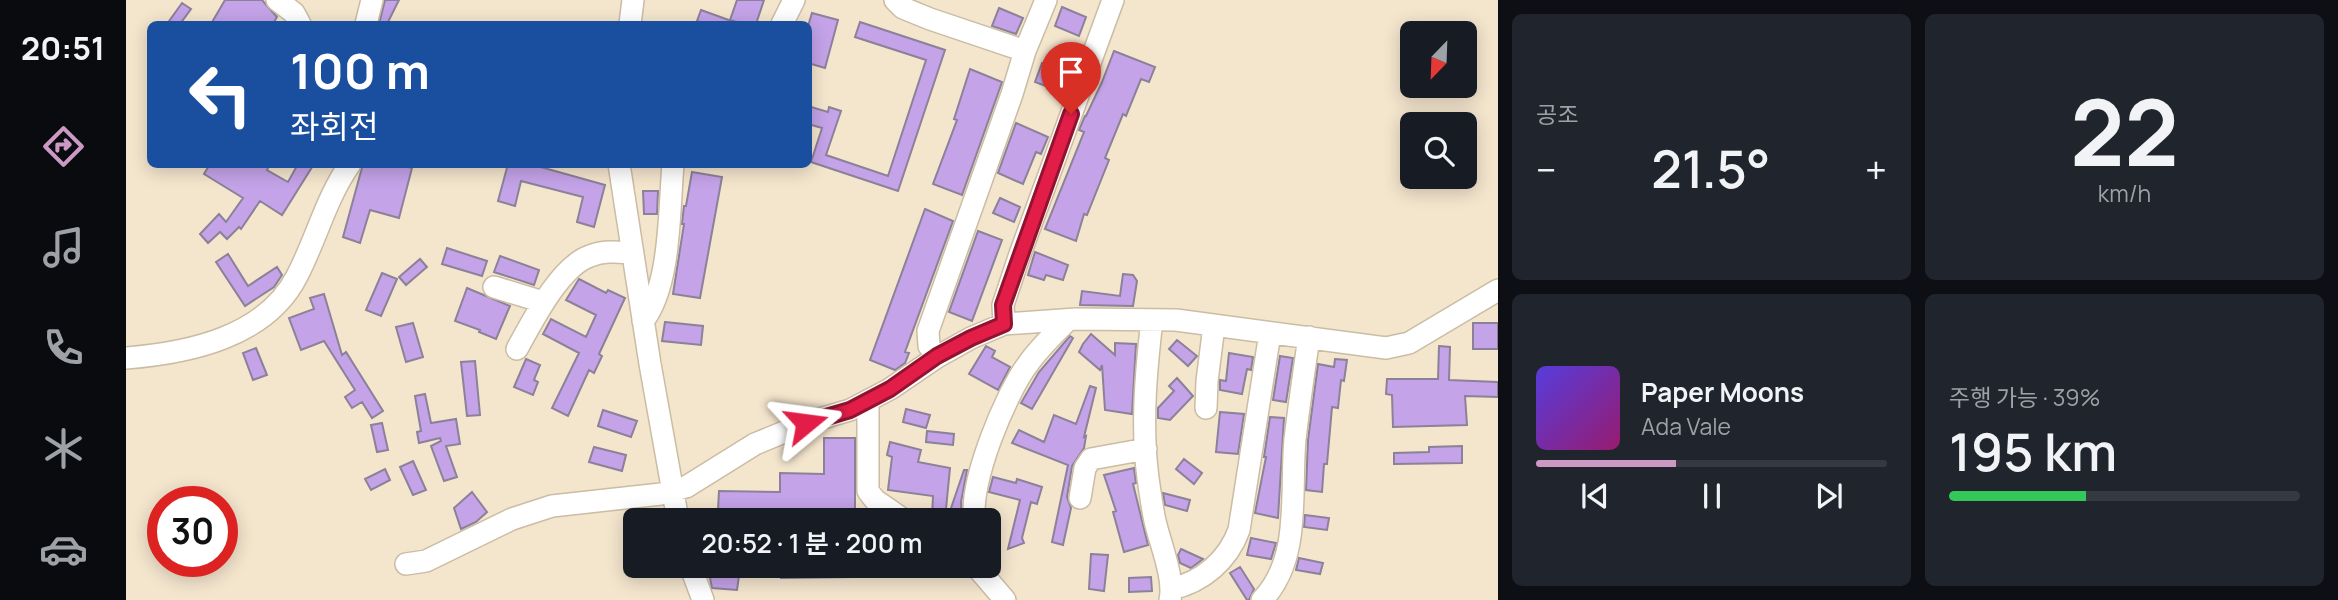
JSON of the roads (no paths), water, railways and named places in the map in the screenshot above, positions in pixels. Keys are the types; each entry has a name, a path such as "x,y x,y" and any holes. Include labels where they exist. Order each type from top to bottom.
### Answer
{"street":[{"path":"278,0 294,13 298,21"},
{"path":"367,21 372,0"},
{"path":"630,21 633,0"},
{"path":"784,21 794,0"},
{"path":"895,0 903,8 930,19 1024,51"},
{"path":"937,356 929,346 928,331 1016,82 1024,51 1046,0"},
{"path":"1004,324 1003,305 1020,254 1111,7 1131,0"},
{"path":"126,358 183,350 235,334 256,322 283,299 298,275 348,168"},
{"path":"620,168 676,508"},
{"path":"643,321 652,310 661,282 673,168"},
{"path":"517,349 557,284 587,256 604,252 633,253"},
{"path":"494,287 544,302"},
{"path":"406,564 426,561 512,519 552,506 686,487 755,444 806,423 850,410 890,389 937,356 1004,324 1068,320 1152,320 1386,348 1409,343 1498,290"},
{"path":"1466,309 1498,310"},
{"path":"976,508 977,485 1006,399 1028,363 1068,320"},
{"path":"1152,320 1147,362 1146,449 1155,519 1170,594 1199,579 1233,547 1239,530 1270,333"},
{"path":"1206,408 1214,326"},
{"path":"1262,600 1280,573 1288,549 1295,441 1309,337"},
{"path":"868,401 868,491 887,508"},
{"path":"1080,498 1085,468 1091,459 1146,449"},
{"path":"695,578 703,600"},
{"path":"987,578 1006,600"}]}
